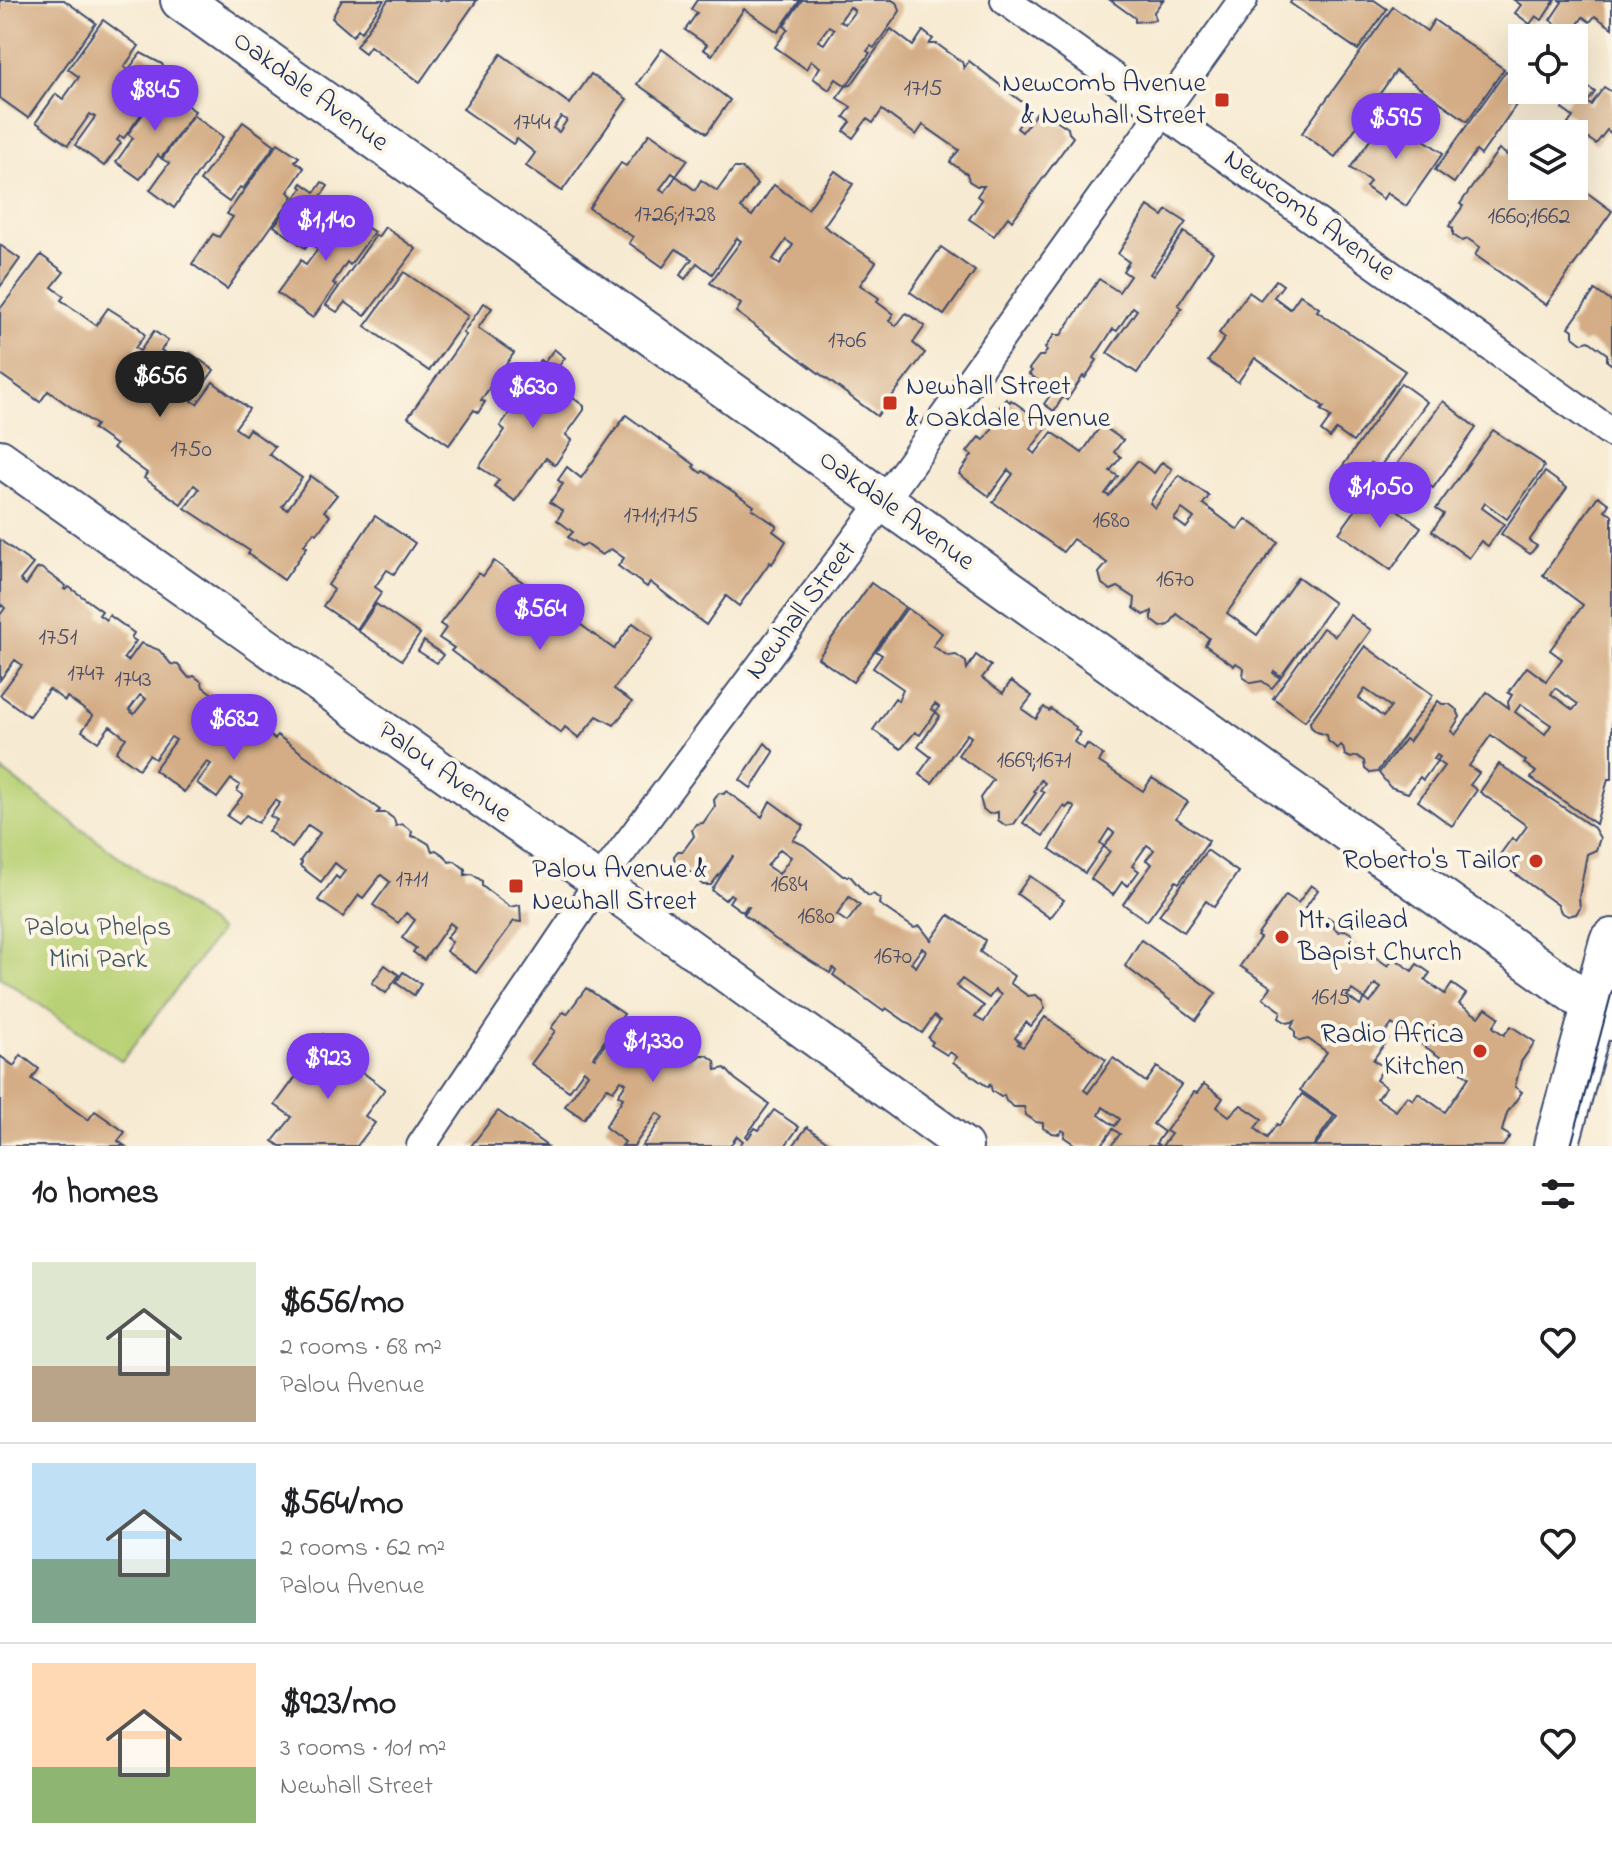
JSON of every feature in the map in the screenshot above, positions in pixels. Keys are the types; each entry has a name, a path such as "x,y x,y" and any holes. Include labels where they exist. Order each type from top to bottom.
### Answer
{"main road":[{"name":"Oakdale Avenue","path":"181,0 1604,1014"},
{"path":"1556,1146 1604,1014 1612,941"}],"street":[{"name":"Newcomb Avenue","path":"1005,0 1612,433"},
{"name":"Newhall Street","path":"421,1146 599,882 883,502 1243,0"},
{"name":"Palou Avenue","path":"0,458 599,882 964,1146"}],"green space":[{"name":"Palou Phelps Mini Park","path":"0,769 220,931 122,1061 0,977"}],"building":[{"path":"0,0 64,0 96,23 28,118 0,98"},
{"path":"342,0 384,0 361,32 358,29 353,36 332,18"},
{"path":"388,0 477,0 420,82 370,46 365,53 356,46"},
{"path":"697,0 800,0 778,32 744,9 712,55 703,49 707,45 685,30 697,13 691,9"},
{"path":"802,0 892,0 898,4 900,11 874,48 871,46 867,51 870,53 846,86 836,79 829,90 813,78 820,67 811,61 806,69 775,47 788,29 784,26","holes":["850,7 855,11 845,24 840,21","829,26 834,29 824,44 818,41"]},
{"path":"1110,0 1163,0 1154,12 1155,20 1135,22 1135,18"},
{"path":"1292,0 1374,0 1387,9 1358,50 1290,3"},
{"path":"1514,0 1555,0 1542,20 1536,16 1530,24 1515,13 1521,5"},
{"path":"1559,0 1612,0 1612,28 1595,16 1590,22 1583,17 1578,24 1556,24 1550,20 1562,2"},
{"path":"1393,7 1427,31 1434,20 1504,69 1467,121 1396,71 1335,157 1302,133"},
{"path":"103,20 139,46 124,67 128,70 141,53 162,64 166,72 154,88 158,91 124,138 120,136 117,140 121,143 104,166 75,145 95,117 90,114 68,145 36,122 56,94 63,99 79,77 68,69"},
{"path":"891,29 913,46 923,31 933,39 929,44 937,44 962,62 964,68 969,61 1031,109 1017,128 1022,132 1037,112 1049,115 1068,128 1073,137 1012,221 1008,217 994,236 969,219 982,200 977,196 984,186 969,181 967,174 950,162 959,150 923,125 916,135 882,110 873,123 867,119 853,138 844,131 851,122 844,117 851,107 837,98 846,86 851,85"},
{"path":"662,49 730,100 707,133 637,84"},
{"path":"501,54 570,104 591,74 627,99 562,191 526,166 535,153 517,139 513,144 463,109","holes":["561,117 567,120 559,132 553,128"]},
{"path":"1508,72 1508,104 1516,105 1481,155 1476,151 1454,183 1435,170"},
{"path":"1588,87 1595,92 1588,102"},
{"path":"1604,87 1612,92 1612,134 1607,130 1596,144 1588,138 1588,120 1571,120 1573,117 1562,109 1566,104 1591,105"},
{"path":"162,88 195,111 161,158 158,155 140,179 116,162 133,138 128,134"},
{"path":"193,115 223,137 174,208 150,190 169,163 162,159"},
{"path":"1388,115 1443,153 1406,206 1387,193 1383,199 1366,187 1370,181 1350,168"},
{"path":"243,122 275,145 243,189 240,187 229,202 200,181"},
{"path":"650,133 688,160 676,176 695,190 701,180 717,191 734,168 742,168 757,184 741,208 752,216 774,185 808,209 835,171 853,184 824,226 876,262 860,285 879,298 877,302 893,314 889,321 896,326 906,313 925,326 913,343 925,353 877,416 736,312 741,304 710,283 741,241 737,238 712,274 697,263 685,279 680,275 692,259 676,249 663,267 629,243 633,237 589,208 621,163 626,166","holes":["672,173 676,176 665,192 660,189","786,240 793,245 780,264 773,259"]},
{"path":"278,143 299,157 295,161 304,168 288,192 293,196 227,289 192,264 213,234 219,237 233,217 227,214"},
{"path":"1499,149 1507,155 1508,200 1588,200 1588,193 1612,211 1546,305 1475,255 1480,247 1468,239 1462,241 1453,235 1453,228 1449,226 1463,206 1460,204"},
{"path":"322,182 328,186 321,196 337,208 305,248 274,226 302,188 302,183 315,192"},
{"path":"1148,206 1163,216 1167,210 1186,222 1150,274 1153,276 1184,232 1213,252 1178,305 1182,308 1137,373 1107,353 1137,310 1133,307 1117,331 1113,329 1085,378 1083,376 1067,400 1063,397 1054,411 1044,404 1053,391 1029,374 1032,371 1029,369 1047,351 1045,348 1054,335 1061,335 1099,279 1119,292 1130,276 1123,271 1129,262 1118,254"},
{"path":"338,208 374,232 350,265 347,262 333,283 336,285 313,318 277,293 301,260 306,265 318,249 312,244"},
{"path":"385,227 416,249 365,316 345,302 337,312 326,305 376,235 378,237"},
{"path":"0,245 20,259 0,287"},
{"path":"941,247 975,271 944,315 910,292"},
{"path":"41,255 64,272 52,287 64,296 61,300 96,325 108,308 145,335 135,348 140,351 154,331 168,341 161,350 173,359 162,380 168,384 190,353 214,370 192,401 197,404 213,382 249,409 235,428 245,435 249,429 275,447 269,454 302,478 282,506 287,510 311,476 337,495 324,511 330,516 304,545 307,547 284,580 248,554 250,551 185,508 199,489 194,485 181,504 144,478 147,473 113,448 116,445 93,429 96,425 48,391 40,402 0,374 0,309"},
{"path":"404,272 468,316 429,371 365,326"},
{"path":"1276,280 1283,285 1274,297 1290,309 1300,295 1319,308 1317,311 1405,371 1353,442 1336,430 1330,438 1321,431 1331,417 1321,410 1324,407 1255,358 1238,382 1208,361 1225,338 1219,333 1249,292 1260,300"},
{"path":"1595,290 1612,302 1612,365 1607,361 1607,354 1589,341 1582,343 1573,336 1573,330 1569,327"},
{"path":"484,303 492,308 478,328 514,353 481,400 485,402 478,413 474,410 449,445 408,417 466,335 463,333"},
{"path":"554,349 565,358 549,379 564,389 563,396 565,392 584,406 584,410 566,435 572,440 555,465 546,458 515,501 494,486 499,480 479,467 505,430 500,426 516,404 513,402 532,376 530,374 540,360 544,363"},
{"path":"1401,383 1427,402 1379,468 1371,463 1359,480 1342,467"},
{"path":"1006,399 1011,400 1048,426 1030,450 1035,454 1052,432 1082,453 1101,425 1123,440 1114,452 1121,457 1110,471 1118,476 1105,494 1109,496 1137,461 1154,473 1162,462 1172,469 1150,503 1155,508 1179,475 1209,496 1203,504 1238,530 1246,519 1278,542 1227,613 1257,635 1298,577 1334,603 1281,676 1274,671 1280,678 1272,688 1262,681 1251,683 1243,677 1244,668 1236,663 1234,666 1205,645 1209,638 1177,614 1169,625 1161,627 1152,620 1152,611 1144,615 1134,608 1135,598 1118,587 1111,590 1102,584 1099,573 1107,563 1073,539 1063,552 993,502 1013,474 1008,470 989,496 959,474 972,455 967,452 979,437 984,440 999,419 994,415","holes":["1182,509 1194,518 1186,528 1174,519"]},
{"path":"1443,401 1476,428 1433,488 1398,463"},
{"path":"626,415 695,465 693,467 701,473 703,471 754,506 752,509 777,526 773,531 786,541 739,606 726,596 706,625 650,582 647,587 618,566 624,558 611,549 602,555 568,537 573,532 557,520 563,511 550,502 563,484 558,480 567,467 581,478"},
{"path":"1493,430 1544,467 1507,519 1485,503 1482,508 1504,524 1488,546 1481,541 1469,558 1432,531 1444,514 1436,509"},
{"path":"1545,472 1567,488 1529,541 1537,546 1530,554 1501,534"},
{"path":"1370,490 1421,527 1391,570 1339,533"},
{"path":"1598,496 1609,504 1605,510 1612,515 1612,779 1608,779 1596,824 1531,778 1536,772 1524,763 1526,761 1491,735 1469,766 1479,773 1470,785 1477,790 1452,826 1418,801 1444,766 1437,761 1408,793 1390,787 1379,773 1405,739 1409,742 1438,701 1457,710 1460,717 1451,731 1455,735 1487,692 1509,708 1512,695 1508,693 1527,667 1546,681 1562,659 1550,650 1583,605 1543,575","holes":["1555,688 1578,704 1573,710 1551,694","1521,704 1551,725 1545,734 1515,712"]},
{"path":"375,516 415,543 394,574 387,570 375,587 382,592 357,629 323,606 334,590 328,585"},
{"path":"0,540 33,564 20,580 26,585 41,568 66,586 64,589 69,587 102,611 99,615 106,620 109,615 134,633 131,638 136,641 124,658 128,661 141,643 159,650 189,678 194,676 203,687 275,739 277,735 380,810 377,813 386,813 394,819 396,826 402,824 412,831 411,836 429,844 432,851 436,850 449,862 455,861 465,869 465,875 472,874 482,881 482,886 510,907 520,905 521,922 514,921 476,973 446,951 452,942 446,938 455,927 450,923 424,960 413,952 416,948 402,938 415,920 406,913 398,923 373,905 390,882 381,875 363,898 359,895 343,917 318,900 336,876 339,879 345,871 335,863 321,882 300,866 300,861 320,833 308,825 292,848 268,831 277,820 270,816 280,803 275,800 258,823 246,815 239,824 227,816 243,795 237,791 240,785 231,779 217,798 197,783 211,764 207,762 184,792 154,770 176,740 171,737 155,759 149,755 139,769 116,752 126,738 110,726 98,742 82,731 93,716 67,697 65,701 49,689 29,716 0,695 22,665 15,660 0,680 0,615 5,608 2,605 0,608","holes":["140,695 146,699 134,714 129,710"]},
{"path":"494,561 614,649 633,623 653,638 614,689 632,702 614,725 597,716 579,738 565,727 561,733 451,651 454,648 439,638 446,628 440,624 478,573 483,576"},
{"path":"871,583 905,607 853,682 818,658"},
{"path":"376,604 420,634 402,660 358,631"},
{"path":"907,608 942,633 933,646 948,656 956,655 966,662 967,669 976,655 991,666 982,678 1003,693 1011,681 1032,696 1022,709 1036,719 1044,707 1049,711 1051,709 1076,727 1080,733 1074,742 1084,749 1087,744 1103,755 1099,762 1143,791 1152,778 1188,802 1176,818 1209,841 1147,921 1123,904 1152,864 1146,860 1154,850 1147,845 1132,866 1139,871 1128,886 1122,882 1113,895 1091,879 1110,851 1104,847 1114,833 1109,829 1100,843 1104,846 1085,873 1050,849 1075,808 1070,804 1066,808 1064,806 1043,836 1023,823 1044,793 1040,790 1045,783 1041,780 1034,791 1036,793 1014,824 1006,826 998,820 998,812 989,814 983,809 980,798 993,780 958,755 971,737 967,734 932,783 919,774 931,757 918,747 940,716 936,712 920,735 915,732 901,749 873,730 895,698 898,701 903,689 873,668 882,655 876,651"},
{"path":"1350,615 1371,630 1305,721 1273,698 1323,628 1335,636"},
{"path":"424,641 443,655 437,663 418,651"},
{"path":"1365,646 1433,695 1377,772 1370,773 1365,769 1364,761 1357,756 1351,758 1345,755 1341,745 1338,749 1328,741 1327,735 1311,727 1310,722","holes":["1365,689 1391,707 1383,717 1359,698"]},
{"path":"765,743 774,752 751,788 740,780"},
{"path":"1499,764 1594,828 1600,838 1596,850 1587,854 1579,897 1580,908 1576,914 1568,916 1561,912 1558,905 1496,860 1512,838 1516,841 1527,826 1480,792"},
{"path":"726,791 762,817 770,801 804,826 793,840 843,876 850,876 864,892 880,899 879,904 914,928 920,926 931,940 949,915 985,940 980,952 1014,976 1010,983 1028,996 1035,995 1042,1000 1045,1008 1031,1026 1026,1022 1015,1038 1020,1042 1018,1044 1023,1047 1045,1017 1106,1060 1084,1090 1088,1093 1113,1058 1146,1082 1157,1067 1181,1085 1153,1124 1164,1132 1156,1143 1160,1146 1111,1146 1120,1134 1113,1129 1101,1146 1077,1146 1064,1137 1062,1130 1059,1134 1043,1128 1043,1123 1026,1115 1024,1107 1014,1107 1004,1095 1001,1097 992,1091 990,1084 988,1087 953,1062 957,1057 931,1045 933,1042 928,1038 940,1021 934,1016 922,1033 886,1008 883,1011 833,975 836,971 833,968 830,973 775,939 744,914 749,907 743,912 729,902 733,896 730,894 725,900 712,890 734,855 711,885 703,885 696,875 675,865 674,856 678,851 683,851 694,836 692,830 696,824 703,823 715,806 714,800 719,793","holes":["780,849 791,857 779,874 767,866","849,897 860,905 847,922 837,915","922,948 926,951 916,967 911,963","962,979 989,998 995,990 1001,995 984,1022 975,1017 984,1006 956,986","1103,1107 1120,1119 1115,1126 1099,1115"]},
{"path":"1207,850 1238,872 1214,907 1206,901 1184,932 1159,915"},
{"path":"1030,876 1064,900 1050,918 1017,894"},
{"name":"Radio Africa Kitchen","path":"1311,885 1318,890 1305,908 1321,920 1327,917 1334,921 1334,928 1352,934 1352,941 1388,966 1394,958 1412,971 1417,964 1430,973 1425,980 1445,994 1452,984 1466,994 1459,1004 1479,1017 1486,1008 1499,1017 1493,1027 1504,1035 1511,1026 1535,1042 1521,1062 1515,1087 1522,1092 1507,1113 1502,1131 1510,1136 1503,1146 1315,1146 1337,1116 1300,1090 1327,1052 1308,1039 1300,1041 1295,1037 1291,1027 1295,1021 1287,1023 1279,1018 1281,1011 1263,998 1271,987 1240,966 1286,895 1298,903","holes":["1375,984 1381,988 1370,1003 1365,999","1352,990 1365,999 1360,1006 1347,996","1392,1024 1469,1077 1445,1112 1418,1093 1413,1100 1407,1096 1396,1111 1377,1098 1386,1087 1376,1080 1384,1067 1373,1060 1388,1039 1383,1036"]},
{"path":"1141,940 1216,993 1196,1020 1125,966"},
{"path":"385,965 399,975 386,993 372,983"},
{"path":"403,972 421,984 414,995 396,983"},
{"path":"586,988 624,1014 593,1057 624,1018 657,1041 647,1055 652,1058 665,1040 695,1061 701,1055 707,1055 715,1061 716,1070 725,1068 769,1104 746,1136 748,1138 755,1128 759,1130 774,1110 799,1127 785,1146 739,1146 743,1141 737,1136 730,1146 642,1146 663,1117 657,1113 634,1146 622,1146 625,1142 605,1127 623,1098 618,1095 626,1083 621,1080 613,1091 607,1087 584,1119 565,1106 588,1074 584,1070 569,1091 531,1064 555,1031 551,1028 563,1012 567,1014"},
{"path":"323,1034 346,1052 342,1057 385,1089 365,1116 375,1123 357,1146 280,1146 273,1141 292,1117 275,1105 308,1060 302,1054 311,1042 315,1045"},
{"path":"21,1055 39,1069 32,1079 88,1120 95,1111 125,1132 118,1141 125,1146 0,1146 0,1056 14,1066"},
{"path":"1204,1084 1223,1098 1217,1107 1229,1116 1241,1105 1262,1119 1255,1128 1267,1138 1302,1094 1334,1116 1313,1146 1162,1146 1171,1134 1166,1131 1194,1092 1197,1093"},
{"path":"498,1111 547,1146 471,1146"},
{"path":"807,1127 833,1146 793,1146"}],"tram line":[{"path":"1571,1146 1612,991"}],"place":[{"name":"Newcomb Avenue & Newhall Street","path":"1222,100"},
{"name":"Newhall Street & Oakdale Avenue","path":"890,403"},
{"name":"Roberto's Tailor","path":"1536,861"},
{"name":"Palou Avenue & Newhall Street","path":"516,886"},
{"name":"Mt. Gilead Bapist Church","path":"1282,937"},
{"name":"Radio Africa Kitchen","path":"1480,1051"}]}
